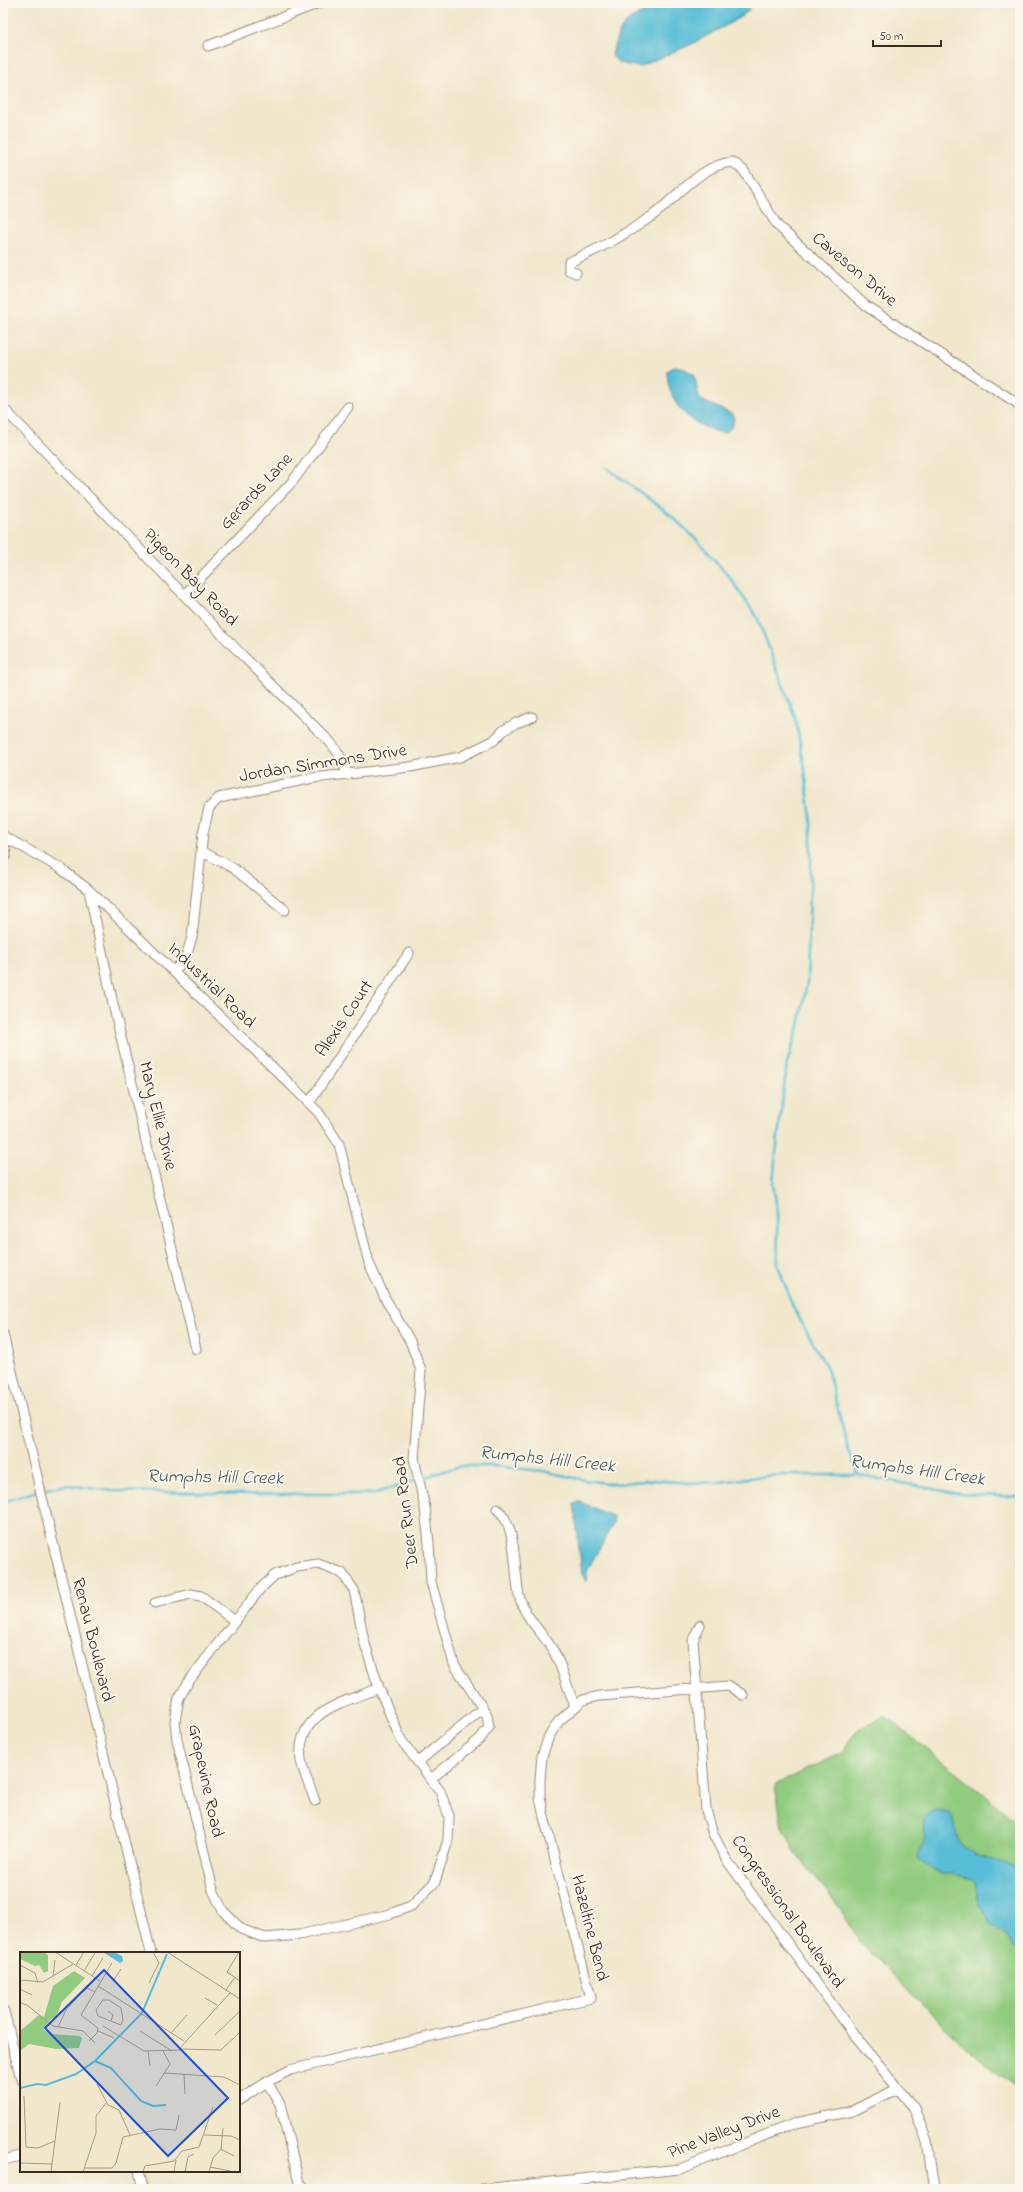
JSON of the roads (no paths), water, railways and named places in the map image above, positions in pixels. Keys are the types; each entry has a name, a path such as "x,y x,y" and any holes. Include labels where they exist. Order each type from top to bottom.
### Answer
{"street":[{"path":"208,46 319,3"},
{"name":"Caveson Drive","path":"576,273 569,270 568,262 617,239 653,215 717,164 733,162 744,171 777,225 866,306 1020,405"},
{"name":"Gerards Lane","path":"184,595 223,552 292,482 348,407"},
{"name":"Pigeon Bay Road","path":"3,408 184,595 336,748 348,774"},
{"name":"Jordan Simmons Drive","path":"175,971 187,954 192,937 201,851 207,815 213,803 219,798 313,778 410,767 460,757 493,741 504,730 516,723 532,717"},
{"name":"Industrial Road","path":"3,859 6,856 4,836"},
{"name":"Industrial Road","path":"4,836 60,868 89,890 175,971 319,1113 339,1144 352,1194"},
{"path":"201,851 233,868 285,910"},
{"name":"Mary Ellie Drive","path":"89,890 113,1004 196,1349"},
{"name":"Alexis Court","path":"309,1103 409,953"},
{"name":"Deer Run Road","path":"352,1194 369,1263 385,1298 410,1341 420,1370 414,1458 425,1508 430,1543 431,1582 454,1664 487,1715 489,1727 487,1732 430,1779"},
{"name":"Renau Boulevard","path":"3,1334 151,1952"},
{"path":"497,1509 503,1513 510,1528 517,1587 522,1606 554,1652 574,1706"},
{"name":"Grapevine Road","path":"318,1564 342,1573 354,1590 364,1641 379,1688 401,1740 440,1791 449,1816 448,1840 435,1882 411,1906 390,1914 299,1935 264,1938 241,1929 223,1910 213,1890 177,1740 175,1721 179,1698 188,1681 260,1589 276,1575 297,1567 318,1564"},
{"path":"155,1603 191,1594 201,1596 235,1621"},
{"name":"Congressional Boulevard","path":"700,1625 693,1640 695,1688 706,1810 713,1834 726,1859 858,2040 914,2108 927,2141 934,2189"},
{"name":"Hazeltine Bend","path":"240,2099 267,2082 290,2070 591,1998 540,1797 542,1756 549,1736 558,1721 574,1706 583,1700 599,1696 729,1686 743,1695"},
{"path":"315,1800 301,1761 301,1744 307,1728 319,1714 379,1688"},
{"path":"418,1762 482,1709"},
{"path":"4,2011 5,2022 20,2075"},
{"path":"267,2082 280,2104 299,2183 305,2189"},
{"name":"Pine Valley Drive","path":"482,2189 680,2169 796,2123 852,2111 899,2088"},
{"path":"3,2160 20,2156"},
{"path":"139,2172 143,2189"}],"water":[{"path":"660,3 752,3 748,11 736,20 690,45 639,67 619,63 612,56 615,43 623,27 633,18"},
{"path":"676,366 694,374 699,397 703,401 734,415 732,426 724,433 712,430 692,420 677,404 668,383 667,371"},
{"path":"580,1502 614,1517 613,1524 588,1569 586,1582 582,1574 574,1503"},
{"path":"933,1810 945,1811 951,1814 958,1839 963,1847 976,1855 1020,1868 1020,1950 1012,1947 1004,1932 990,1923 979,1905 975,1883 971,1879 954,1874 941,1874 919,1861 918,1855 924,1842 925,1818"}],"waterway":[{"path":"607,468 667,512 699,542 731,579 758,619 795,717 804,763 811,819 811,865 807,983 799,1026 787,1063 773,1184 777,1209 778,1265 793,1307 827,1368 849,1452 859,1475"},
{"name":"Rumphs Hill Creek","path":"3,1502 37,1491 66,1485 112,1491 251,1494 373,1494 460,1466 493,1466 543,1471 584,1480 614,1484 653,1480 690,1483 719,1482 773,1475 859,1475 960,1494 1020,1497"}]}
